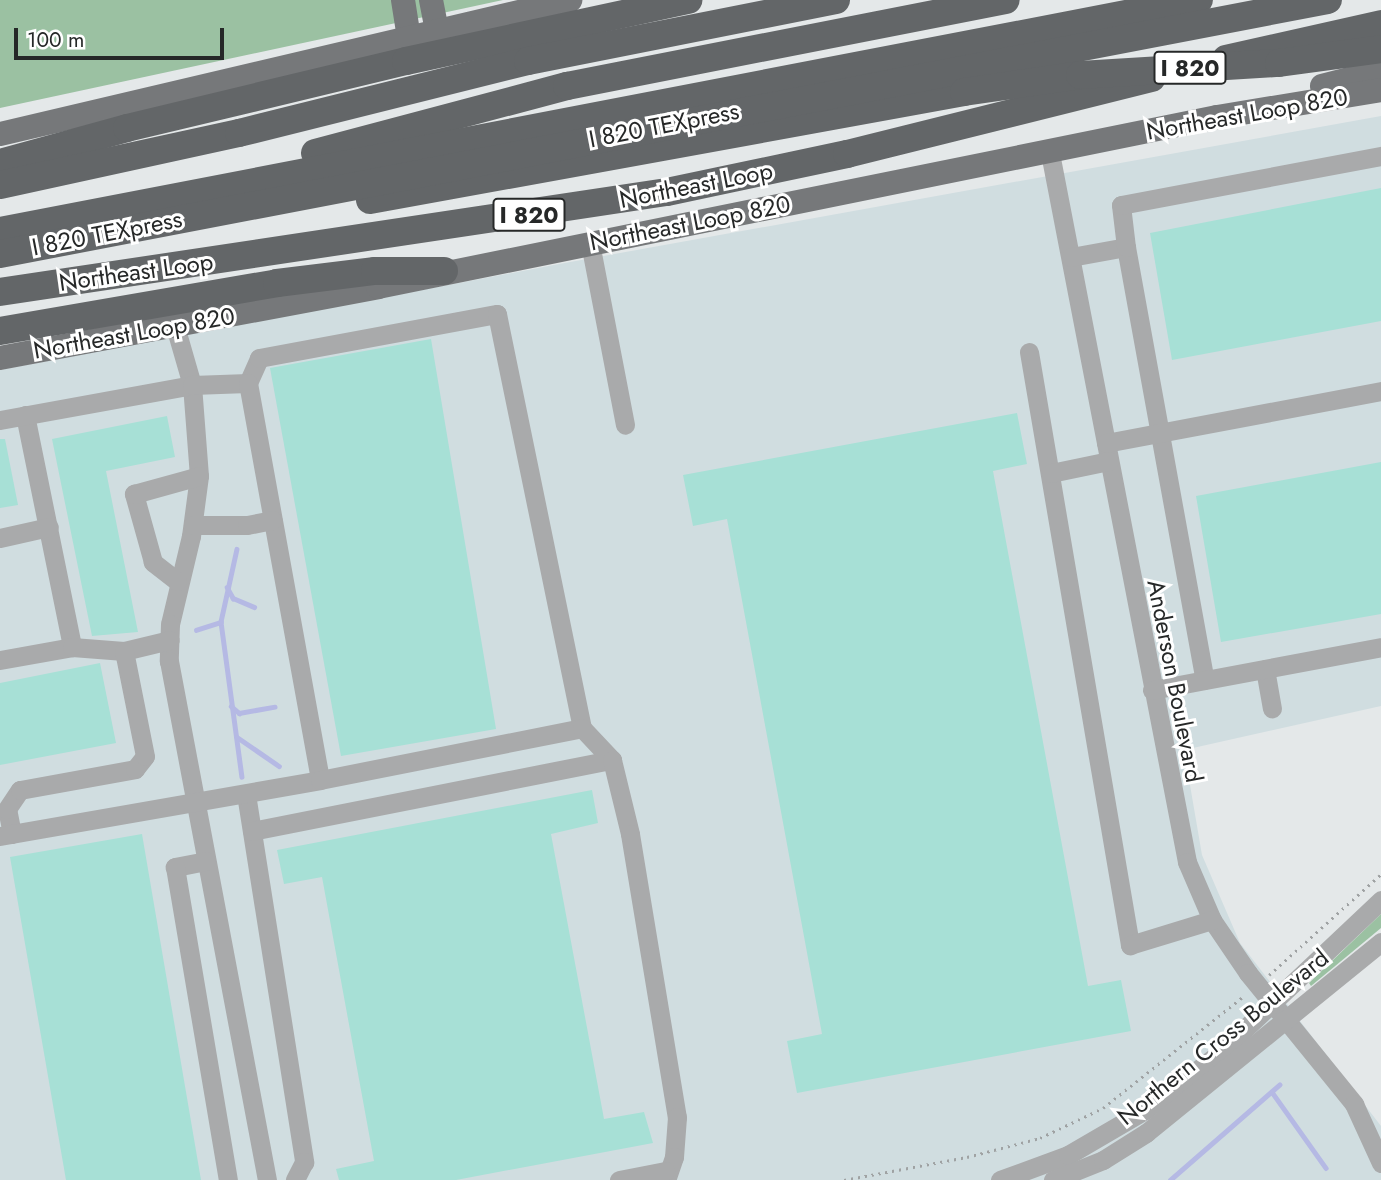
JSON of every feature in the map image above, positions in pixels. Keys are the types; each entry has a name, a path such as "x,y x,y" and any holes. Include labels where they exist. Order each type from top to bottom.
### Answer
{"highway":[{"path":"0,163 406,61 689,0"},
{"path":"0,185 239,133 528,61 836,0"},
{"path":"0,218 315,153 567,86 1006,0"},
{"name":"I 820 TEXpress","path":"0,231 1199,0"},
{"name":"I 820 TEXpress","path":"0,254 1328,0"},
{"name":"Northeast Loop","path":"0,292 680,190 847,154 1381,24"},
{"path":"254,205 292,212 457,187 964,92 1080,75 1279,63 1381,50"},
{"path":"0,331 277,283 375,271 444,271"}],"main road":[{"path":"402,0 409,37"},
{"path":"431,0 437,30"},
{"path":"0,134 570,0"},
{"path":"1217,117 1381,71"},
{"name":"Northeast Loop 820","path":"0,358 175,326 1050,153 1217,117 1381,90"}],"street":[{"name":"Anderson Boulevard","path":"1050,153 1181,841 1212,920 1354,1104 1381,1163"},
{"path":"1205,680 1126,247 1121,205 1381,156"},
{"path":"590,243 625,425"},
{"path":"1071,257 1126,247"},
{"path":"320,780 248,383 260,358 497,314 582,728 612,760 631,834 677,1117 674,1157 665,1176 619,1180"},
{"path":"175,326 192,385 199,476 193,525 177,581 169,662 267,1180"},
{"path":"1029,352 1130,946 1212,920"},
{"path":"0,420 192,385 248,383"},
{"path":"1051,472 1160,433 1381,391"},
{"path":"24,415 72,647"},
{"path":"177,581 153,562 134,494 199,476"},
{"path":"193,525 247,526 273,520"},
{"path":"0,538 49,527"},
{"path":"0,660 72,647 124,651 170,640"},
{"path":"1152,690 1381,647"},
{"path":"124,651 145,756 135,769 20,790 4,809 6,835 246,794 582,728"},
{"path":"1265,669 1272,708"},
{"path":"252,831 612,760"},
{"path":"246,794 304,1162 295,1180"},
{"path":"206,861 175,867 228,1180"},
{"name":"Northern Cross Boulevard","path":"1000,1180 1038,1168 1102,1138 1216,1056 1381,900"},
{"name":"Northern Cross Boulevard","path":"1053,1180 1103,1160 1146,1133 1381,942"}],"path":[{"path":"1273,971 1381,874"},
{"path":"844,1180 967,1157 1040,1138 1104,1108 1236,1002"}],"shaded area":[{"path":"1381,116 1381,706 1184,750 1202,855 1240,943 1381,1126 1381,1180 0,1180 0,370 559,264"}],"green space":[{"path":"0,0 503,0 0,108"},
{"path":"1381,914 1381,928 1311,986 1309,983"}],"building":[{"path":"1381,188 1381,321 1172,360 1150,233"},
{"path":"431,339 496,729 341,756 270,368"},
{"path":"1017,413 1027,464 993,471 1088,986 1121,980 1131,1031 797,1093 787,1041 822,1034 727,519 693,526 683,475"},
{"path":"167,416 175,457 106,471 138,632 92,636 52,439"},
{"path":"0,439 5,439 18,505 0,508"},
{"path":"1381,462 1381,614 1221,642 1196,496"},
{"path":"100,663 116,743 0,765 0,683"},
{"path":"592,790 598,823 551,834 604,1119 644,1112 653,1143 456,1180 339,1180 336,1169 374,1161 322,877 284,884 277,850"},
{"path":"142,834 201,1180 66,1180 10,857"}],"waterway":[{"path":"237,549 221,622 242,777"},
{"path":"227,587 233,598 254,607"},
{"path":"196,630 221,622"},
{"path":"231,706 239,713 274,707"},
{"path":"237,737 279,766"},
{"path":"1170,1180 1279,1085"},
{"path":"1272,1092 1326,1168"}]}
